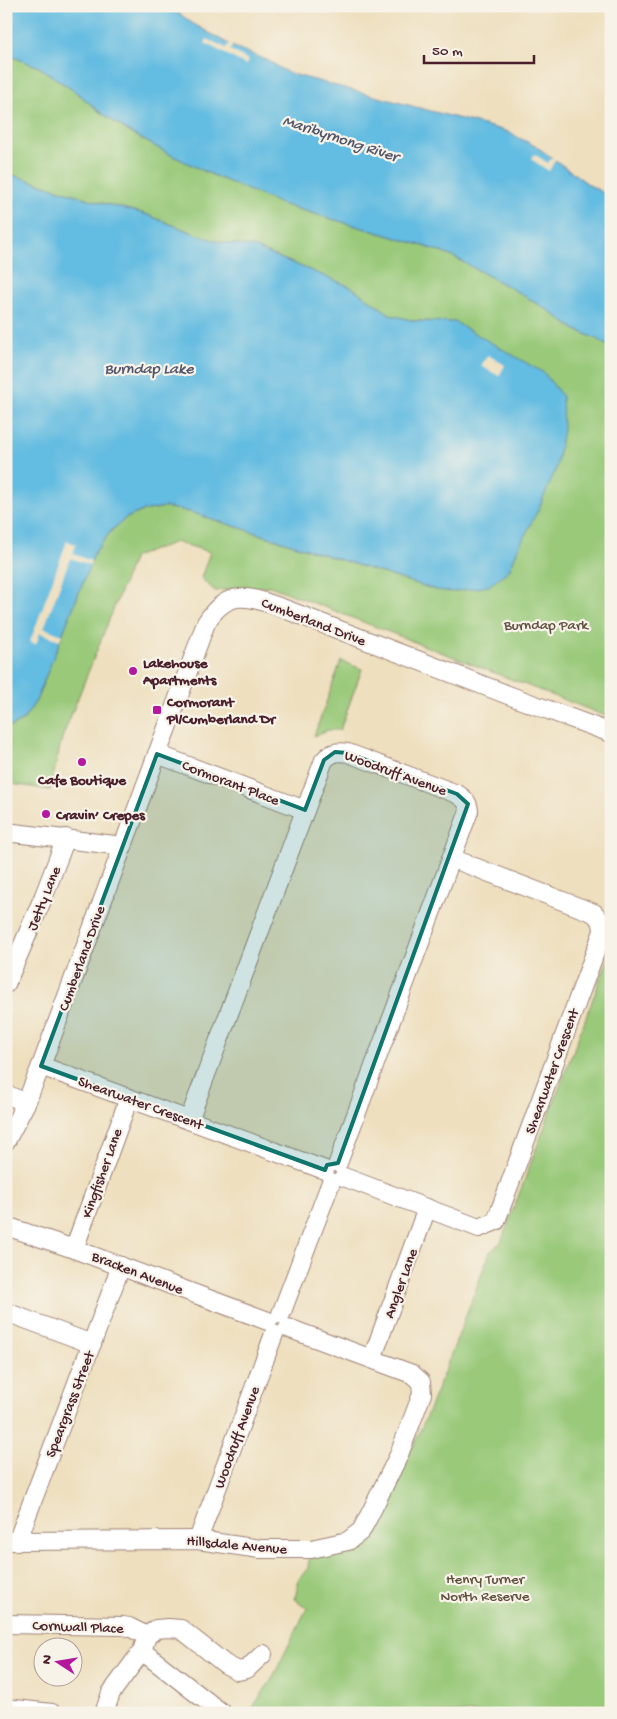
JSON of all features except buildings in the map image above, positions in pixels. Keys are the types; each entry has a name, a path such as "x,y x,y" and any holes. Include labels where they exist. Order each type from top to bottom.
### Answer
{"street":[{"name":"Cumberland Drive","path":"6,1141 26,1103 41,1066 206,623 214,610 226,601 254,598 611,733"},
{"name":"Woodruff Avenue","path":"189,1120 324,760 335,752 348,753 464,798 468,804 469,811 198,1540"},
{"name":"Cormorant Place","path":"157,754 305,810"},
{"path":"14,832 122,846"},
{"name":"Jetty Lane","path":"6,984 43,898 66,838"},
{"name":"Shearwater Crescent","path":"41,1066 479,1228 496,1221 603,931 602,922 594,913 451,858"},
{"path":"6,1094 26,1103"},
{"name":"Kingfisher Lane","path":"74,1248 129,1098"},
{"name":"Angler Lane","path":"372,1359 427,1208"},
{"name":"Bracken Avenue","path":"6,1226 74,1248 412,1374 421,1382"},
{"name":"Speargrass Street","path":"12,1542 92,1344 121,1266"},
{"path":"6,1312 92,1344"},
{"name":"Hillsdale Avenue","path":"12,1542 198,1540 260,1549 311,1549 348,1541 361,1531 398,1457 422,1394 421,1382"},
{"name":"Cornwall Place","path":"6,1624 123,1626 137,1630 144,1643 222,1713"},
{"path":"104,1713 111,1693 144,1643 156,1630 168,1628 182,1629 225,1664 238,1671 247,1669 263,1654"},
{"path":"6,1708 52,1713"}],"highlighted area":[{"path":"335,752 348,753 457,794 468,804 338,1163 327,1165 325,1170 41,1066 157,754 305,810 324,760"}],"green space":[{"name":"Burndap Park","path":"6,54 39,67 131,133 206,172 281,204 424,246 454,257 548,310 574,329 597,339 611,348 611,718 270,586 215,591 201,578 210,552 176,542 134,557 62,738 50,790 12,784 6,823 6,729 23,720 36,701 95,552 111,531 126,518 143,511 165,507 190,512 436,590 509,570 519,547 455,322 415,321 391,315 351,287 253,247 220,242 145,214 98,202 6,173"},
{"path":"341,661 362,669 340,730 328,730 314,736"},
{"name":"Henry Turner North Reserve","path":"611,951 611,1713 249,1713 272,1679 307,1608 295,1599 299,1579 308,1568 309,1558 339,1553 354,1548 371,1533 382,1513 433,1399 490,1252 501,1242"}],"water":[{"name":"Maribyrnong River","path":"6,6 169,6 192,23 234,47 269,61 288,73 506,131 537,147 591,186 611,197 611,348 597,339 574,329 548,310 454,257 424,246 281,204 206,172 131,133 39,67 6,54"},
{"name":"Burndap Lake","path":"6,173 98,202 145,214 220,242 253,247 351,287 391,315 415,321 455,322 544,373 562,396 563,429 556,469 509,570 489,586 452,592 436,590 190,512 165,507 143,511 126,518 111,531 95,552 36,701 23,720 6,729"}],"pier":[{"path":"207,39 226,48 230,42 233,44 230,50 248,60 246,65 205,43"},
{"path":"534,154 548,163 553,156 556,158 549,171 531,159"},
{"path":"488,355 505,365 499,376 481,366"},
{"path":"67,541 76,544 73,554 91,561 90,565 70,558 44,628 62,635 60,640 40,633 36,644 30,642"}],"place":[{"name":"Lakehouse Apartments","path":"133,671"},
{"name":"Cormorant Pl/Cumberland Dr","path":"157,710"},
{"name":"Cafe Boutique","path":"82,762"},
{"name":"Cravin’ Crepes","path":"46,814"}]}
